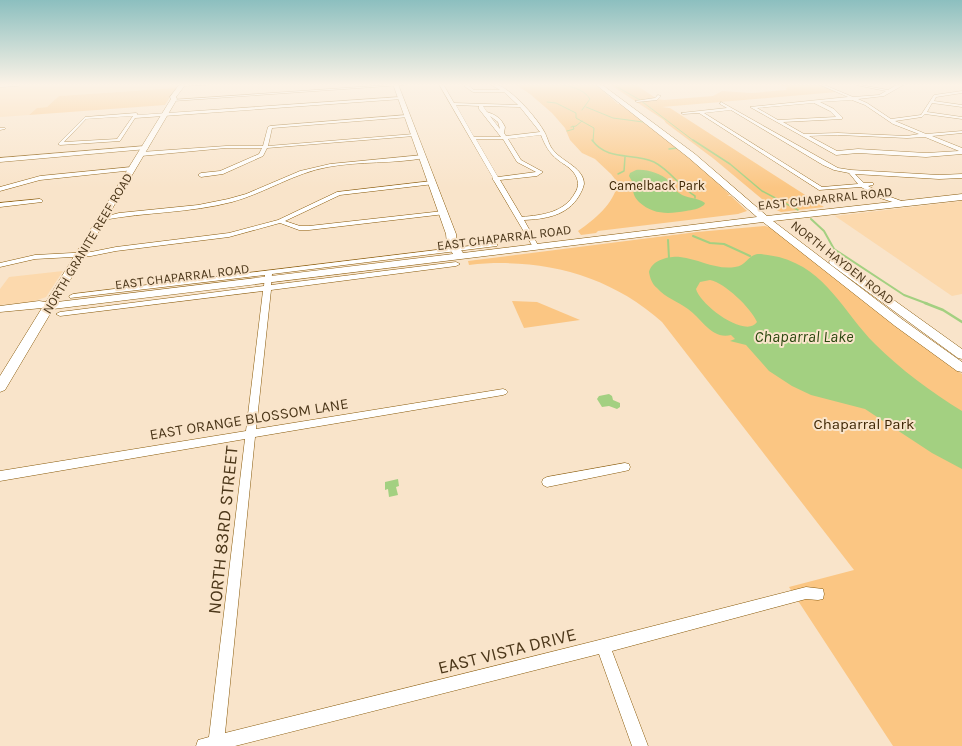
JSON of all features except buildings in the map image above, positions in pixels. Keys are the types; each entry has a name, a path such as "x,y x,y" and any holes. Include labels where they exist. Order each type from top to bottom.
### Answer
{"main road":[{"name":"NORTH GRANITE REEF ROAD","path":"0,387 163,119"},
{"path":"408,119 451,234 450,240 458,255"},
{"name":"NORTH HAYDEN ROAD","path":"643,119 692,156 765,219 899,323 962,368"},
{"name":"NORTH HAYDEN ROAD","path":"653,119 706,158 777,218 897,309 962,355"},
{"name":"EAST CHAPARRAL ROAD","path":"0,316 35,311 48,306 268,280 458,255 899,203 962,197"},
{"name":"EAST CHAPARRAL ROAD","path":"0,309 38,304 48,306"}],"street":[{"path":"83,119 60,144 118,140 133,119"},
{"path":"201,175 221,173 256,158 264,151 270,127 372,119"},
{"path":"461,119 536,247"},
{"path":"489,119 519,161 526,176"},
{"path":"497,119 502,124 503,130 500,133"},
{"path":"520,219 556,214 571,204 581,187 578,174 554,155 534,119"},
{"path":"710,119 821,189 871,184"},
{"path":"747,119 824,164 836,169 851,172 878,174 892,180 916,176 962,176"},
{"path":"778,120 795,119"},
{"path":"889,120 901,119"},
{"path":"778,120 836,153 858,151 932,154 962,151"},
{"path":"889,120 962,151"},
{"path":"804,136 838,134 896,137 962,132"},
{"path":"472,138 504,138 543,133"},
{"path":"0,160 143,151 226,147 265,147 414,135"},
{"path":"105,215 208,205 230,201 256,193 294,175 315,168 423,157"},
{"path":"0,165 8,159"},
{"path":"495,179 526,176 538,174 540,172 519,161"},
{"path":"0,189 40,178 132,170"},
{"path":"851,172 857,182 889,200 899,203"},
{"path":"860,173 871,184 898,199 899,203"},
{"path":"0,259 82,252 91,254 116,249 217,237 280,221 339,193 432,183"},
{"path":"875,192 883,191"},
{"path":"0,205 40,201"},
{"path":"280,221 299,228 309,228 443,213"},
{"path":"458,255 494,245"},
{"path":"0,265 35,257 82,252"},
{"path":"73,296 268,280"},
{"path":"60,314 268,280"},
{"name":"NORTH 83RD STREET","path":"210,745 251,434 268,280"},
{"name":"EAST ORANGE BLOSSOM LANE","path":"0,476 503,392"},
{"path":"547,482 625,467"},
{"name":"EAST VISTA DRIVE","path":"210,745 806,593 818,594"},
{"path":"602,646 640,746"}],"shaded area":[{"path":"962,201 962,294 952,296 835,216"},
{"path":"63,271 46,297 32,302 0,305 0,289 9,277"}],"green space":[{"name":"Camelback Park","path":"557,119 640,119 677,148 674,149 678,148 694,161 730,195 727,196 731,196 747,211 738,214 598,231 596,233 581,235 578,231 591,222 608,205 616,191 618,183 595,159 582,153 570,140 565,128"},
{"name":"Camelback Park","path":"662,119 687,119 824,207 781,212 774,209"},
{"name":"Chaparral Park","path":"765,226 772,228 962,374 962,746 893,746 789,587 854,570 662,322 641,305 619,292 572,272 521,264 495,263 469,265 468,261 697,232"},
{"path":"512,301 537,302 580,320 524,328"}],"water":[{"path":"636,170 649,171 658,174 669,181 682,195 705,203 698,208 680,212 667,213 650,209 639,202 634,194 634,185 629,176 630,173"},
{"name":"Chaparral Lake","path":"761,254 779,257 796,263 810,272 833,293 875,344 916,380 962,411 962,469 932,453 865,409 811,395 792,386 769,371 746,345 730,341 735,339 731,335 724,336 712,331 688,309 660,291 654,285 649,272 654,264 671,257 687,258 714,266 728,268 742,265 755,255","holes":["710,280 716,282 737,297 754,316 757,322 751,326 743,326 724,318 714,311 699,296 696,289 700,282"]},
{"path":"609,394 612,396 613,400 620,403 620,407 617,409 609,406 602,407 597,399 599,396"},
{"path":"398,479 399,486 396,487 398,495 389,497 388,489 385,490 385,482"}],"waterway":[{"path":"577,119 582,121"},
{"path":"619,119 643,122"},
{"path":"665,119 694,141"},
{"path":"573,127 582,121"},
{"path":"582,121 594,128 593,141"},
{"path":"567,131 574,129 573,127"},
{"path":"592,140 598,147 613,154 638,157 660,165 695,196 695,198"},
{"path":"693,140 730,164 762,191 798,210"},
{"path":"669,149 677,148"},
{"path":"618,174 624,171 625,157"},
{"path":"781,199 816,204"},
{"path":"811,219 824,231 834,249 904,295 928,304"},
{"path":"693,236 710,243 724,244 750,256"},
{"path":"668,240 669,258"},
{"path":"925,303 943,310 962,322"}]}
